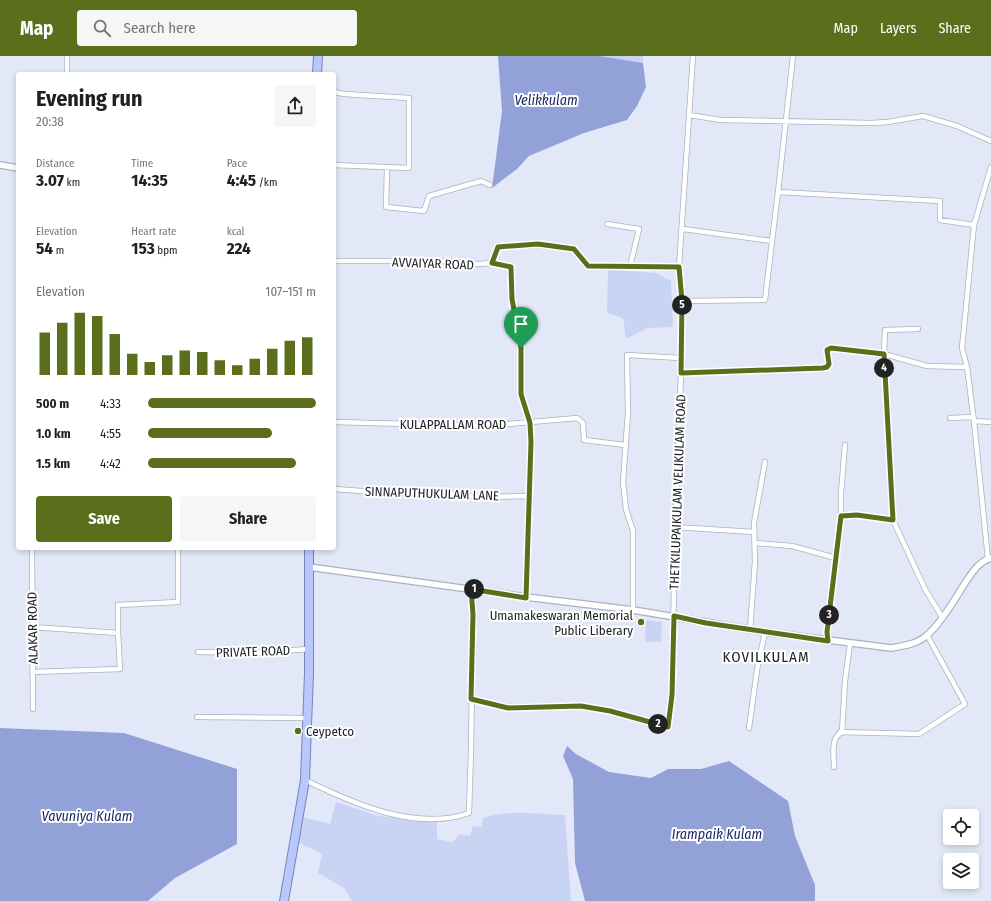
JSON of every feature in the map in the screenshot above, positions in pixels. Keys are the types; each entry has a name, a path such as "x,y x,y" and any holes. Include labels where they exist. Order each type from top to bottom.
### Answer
{"highway":[{"path":"317,72 318,56"},
{"path":"284,901 305,780 309,649 309,550"}],"street":[{"path":"67,56 67,72"},
{"name":"THETKILUPAIKULAM VELIKULAM ROAD","path":"471,699 508,708 581,706 610,711 668,727 672,695 681,373 682,301 679,267 683,229 689,115 694,56"},
{"path":"682,301 765,300 793,56"},
{"path":"336,92 352,95 409,98 409,168 336,165"},
{"path":"689,115 721,120 786,120 871,123 888,122 923,116 957,126 991,141"},
{"path":"0,165 16,168"},
{"path":"387,168 386,207 424,211 429,196 481,182 490,185"},
{"path":"309,567 526,598 633,610 750,630 850,644 891,648 902,646 928,635 979,564 989,558 974,419 967,367 962,348 974,225 991,168"},
{"path":"778,192 837,197 940,201 940,220 974,225"},
{"path":"608,224 639,229 630,267"},
{"path":"683,229 772,241"},
{"name":"AVVAIYAR ROAD","path":"336,261 448,261 478,264 492,263 498,247 538,244 574,249 588,266 679,267"},
{"path":"492,263 511,267 512,299 521,348 521,394 530,423 530,496 526,598"},
{"path":"918,329 885,330 884,354 893,520 925,590 942,617"},
{"path":"681,373 823,368 827,367 829,364 827,350 831,348 884,354 927,366 967,367"},
{"path":"633,610 633,531 626,509 624,482 628,412 627,355 681,358"},
{"name":"KULAPPALLAM ROAD","path":"336,422 485,426 577,418 583,423 584,440 625,446"},
{"path":"950,418 974,419 991,422"},
{"path":"828,641 827,632 841,516 840,493 845,445"},
{"path":"750,630 755,543 754,532 765,462"},
{"name":"SINNAPUTHUKULAM LANE","path":"336,489 389,493 442,493 481,497 530,496"},
{"path":"841,516 857,515 893,520"},
{"path":"676,527 754,532"},
{"path":"755,543 792,546 836,558"},
{"name":"ALAKAR ROAD","path":"32,550 32,709"},
{"path":"32,672 74,672 120,669 118,605 178,602 178,550"},
{"path":"305,780 341,798 398,816 450,818 469,813 473,614 471,589"},
{"path":"32,627 118,633"},
{"path":"749,728 757,670 765,632"},
{"path":"840,732 919,734 965,704 928,635"},
{"path":"834,767 834,742 836,736 842,732 845,681 850,644"},
{"name":"PRIVATE ROAD","path":"198,652 251,653 309,649"},
{"path":"197,718 306,718"}],"shaded area":[{"path":"599,56 643,56 643,63 600,57"},
{"path":"608,269 656,273 671,281 673,327 647,328 626,339 623,318 607,313"},
{"path":"646,620 662,622 661,642 645,642"},
{"path":"336,802 378,816 437,822 437,839 453,842 459,834 470,836 473,826 482,827 483,818 493,815 524,813 565,815 571,901 352,901 344,888 318,873 322,854 297,842 302,817 330,824"}],"water":[{"name":"Velikkulam","path":"498,56 599,56 643,63 646,87 637,106 627,120 584,133 529,156 517,169 492,188 502,111"},
{"name":"Vavuniya Kulam","path":"0,728 124,733 237,769 237,844 175,878 148,901 0,901"},
{"name":"Irampaik Kulam","path":"567,746 576,754 609,772 651,778 668,769 701,769 729,761 788,801 795,836 815,885 815,901 585,901 575,863 573,779 563,756"}],"place":[{"name":"Umamakeswaran Memorial Public Liberary","path":"641,622"},
{"name":"Ceypetco","path":"298,731"}],"district":[{"name":"KOVILKULAM","path":"766,657"}],"route":[{"path":"538,244 574,249 588,266 679,267 682,301 681,373 823,368 827,367 829,364 827,350 831,348 884,354 893,520 857,515 841,516 837,538 827,632 828,641 706,623 674,616 672,695 668,727 610,711 581,706 508,708 471,699 473,614 471,589 526,598 531,442 530,423 521,394 521,348 512,299 511,267 492,263 498,247 538,244"}]}
